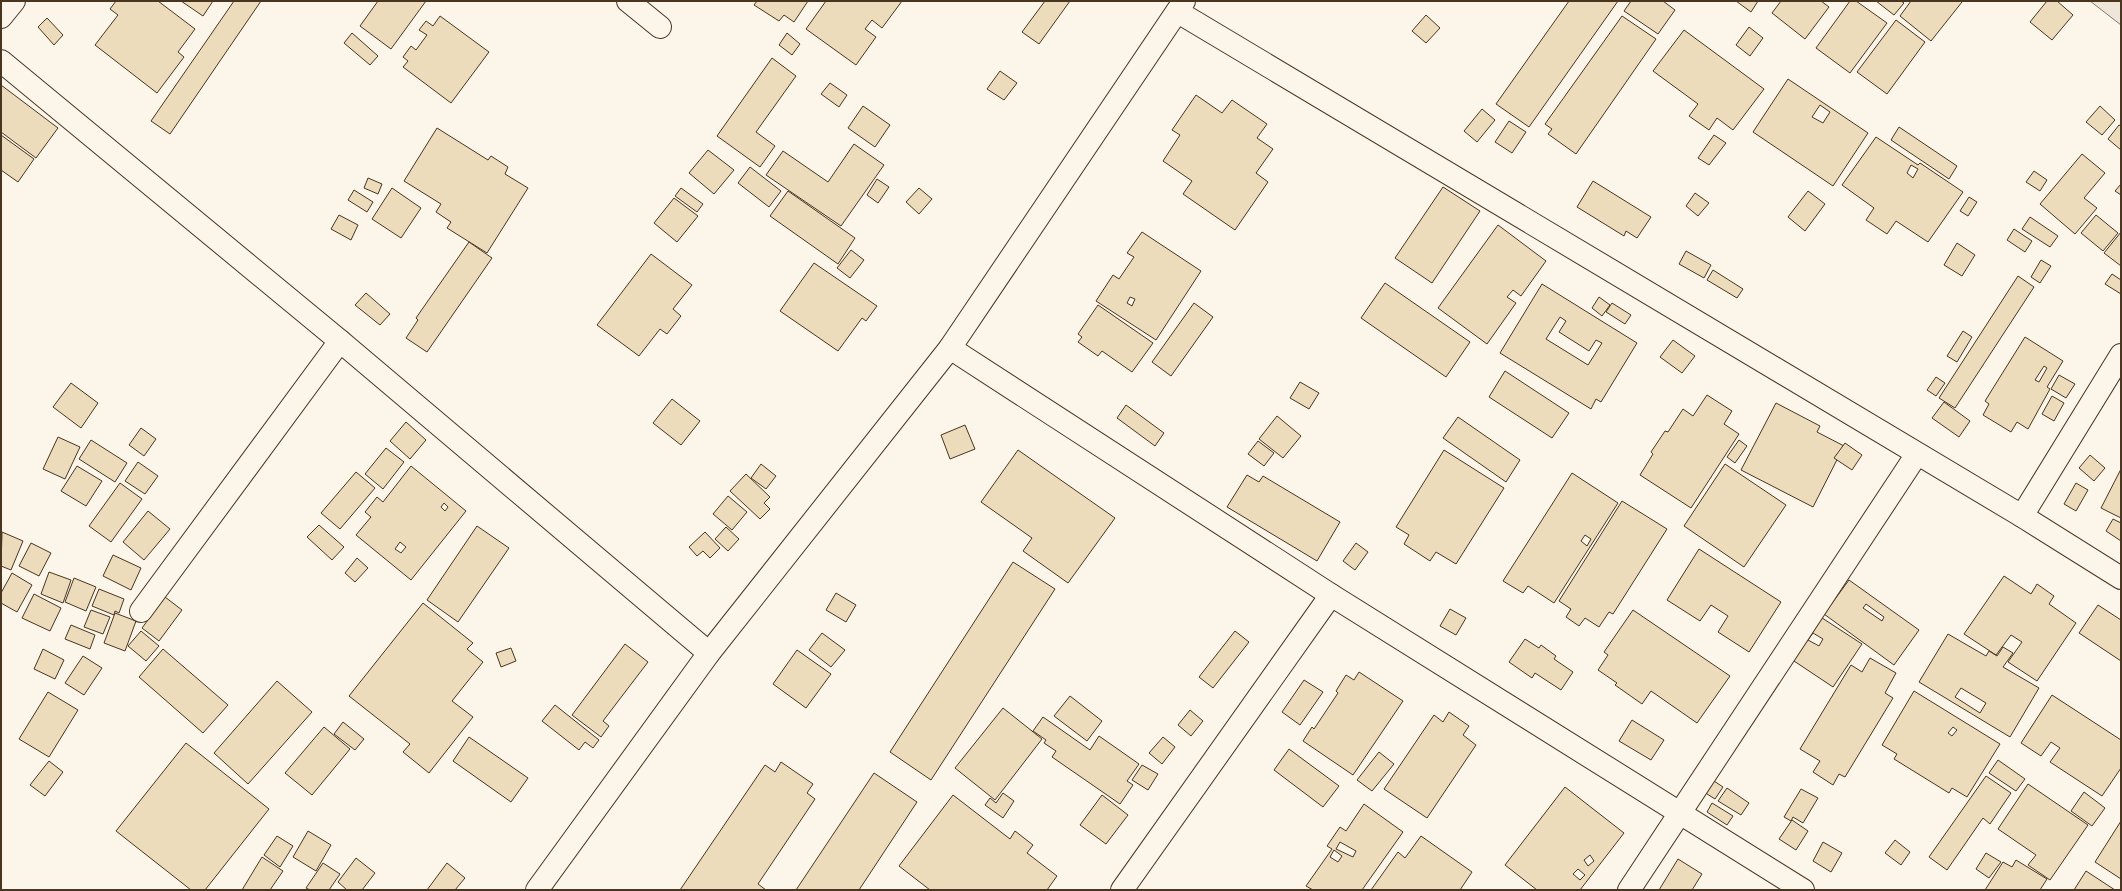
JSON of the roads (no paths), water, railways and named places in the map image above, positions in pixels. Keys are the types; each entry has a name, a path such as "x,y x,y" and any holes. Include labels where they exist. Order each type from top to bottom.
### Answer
{"street":[{"path":"1,17 14,1"},
{"path":"628,1 660,27"},
{"path":"537,890 709,653 950,348 1181,7 1917,454 2022,516 2121,578"},
{"path":"1,61 340,341 709,653"},
{"path":"141,611 340,341"},
{"path":"950,348 1330,595 1680,815 1803,890"},
{"path":"2022,516 2121,355"},
{"path":"1629,890 1680,815 1917,454"},
{"path":"1122,890 1330,595"}]}
